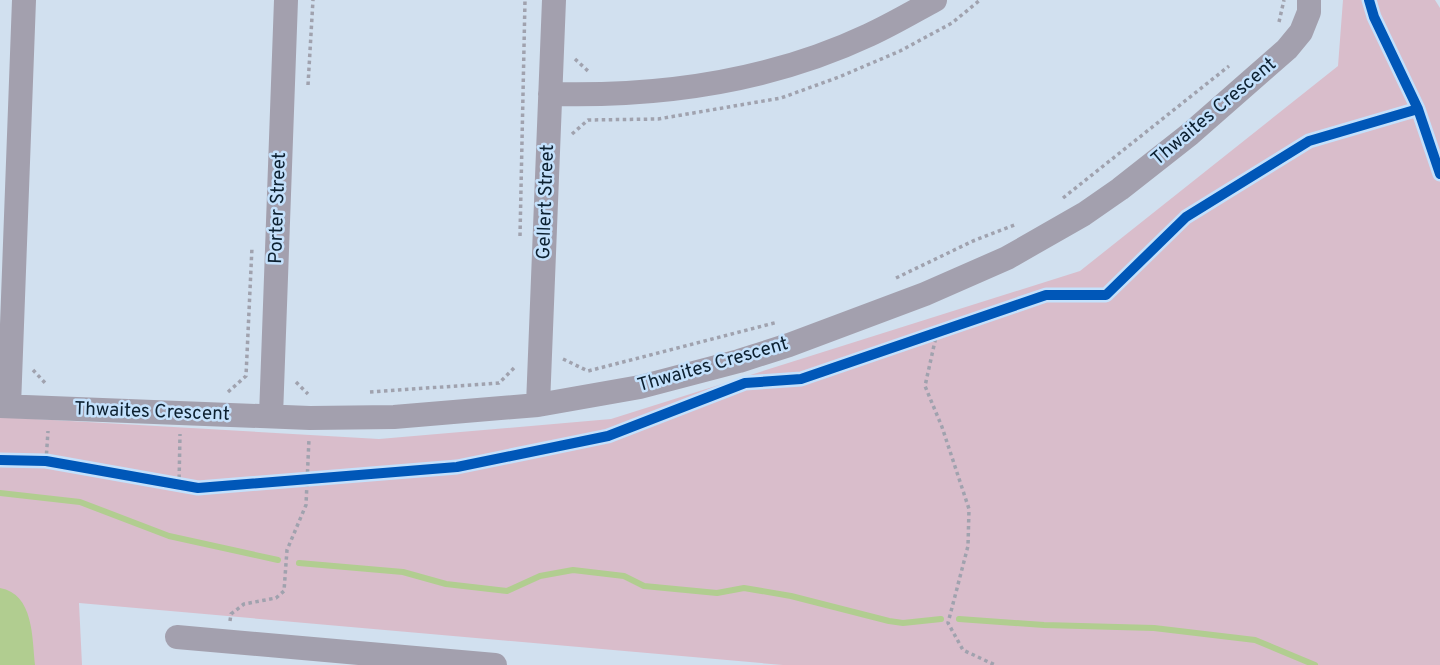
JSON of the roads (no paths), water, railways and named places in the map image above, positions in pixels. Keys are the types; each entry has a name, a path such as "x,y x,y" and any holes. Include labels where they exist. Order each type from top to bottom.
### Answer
{"street":[{"path":"4,406 24,0"},
{"name":"Porter Street","path":"271,416 286,0"},
{"name":"Gellert Street","path":"538,405 554,0"},
{"path":"550,94 605,95 682,89 758,74 868,36 935,0"},
{"name":"Thwaites Crescent","path":"4,406 271,416 394,417 490,411 640,387 789,345 925,294 1007,258 1084,214 1190,134 1287,49 1301,32 1309,12 1309,0"},
{"path":"177,637 495,665"}],"waterway":[{"path":"0,493 80,502 169,536 278,560"},
{"path":"299,563 403,572 446,584 507,591 540,576 573,570 624,576 644,586 717,593 744,588 791,596 903,623 941,619"},
{"path":"959,619 1154,628 1255,640 1315,665"}]}
